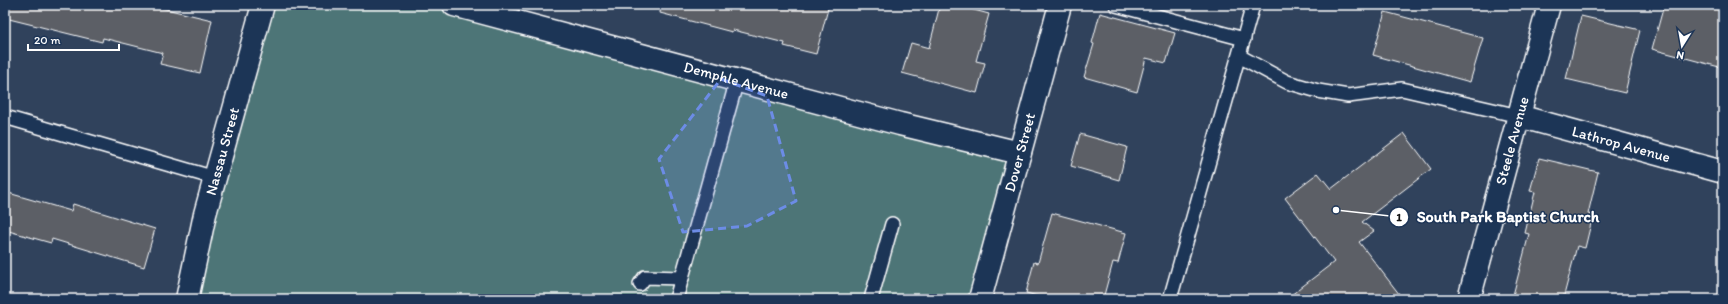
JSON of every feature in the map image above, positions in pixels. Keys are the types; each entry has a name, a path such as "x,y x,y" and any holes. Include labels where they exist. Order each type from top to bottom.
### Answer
{"street":[{"name":"Nassau Street","path":"187,299 205,214 263,5"},
{"name":"Demphle Avenue","path":"454,5 900,124 1020,153"},
{"name":"Dover Street","path":"980,299 1060,5"},
{"name":"Steele Avenue","path":"1469,299 1549,5"},
{"name":"Lathrop Avenue","path":"1519,116 1723,172"}],"lane":[{"path":"1116,5 1244,39"},
{"path":"1170,299 1253,5"},
{"path":"1239,56 1286,82 1318,91 1348,96 1402,89 1519,116"},
{"path":"676,299 737,80"},
{"path":"5,117 215,178"},
{"path":"871,299 892,224"},
{"path":"640,284 645,277 682,278"}],"highlighted area":[{"path":"721,79 767,96 796,201 747,226 683,232 659,159"}],"green space":[{"path":"263,5 454,5 1020,153 980,299 187,299"}],"building":[{"path":"5,5 149,5 212,20 200,73 160,64 163,53 103,38 102,42 5,18"},
{"path":"661,5 829,5 816,54 784,46 785,43 733,30 732,32 660,13"},
{"path":"940,5 955,5 989,14 976,61 985,63 977,93 902,73 911,43 929,48"},
{"path":"1664,5 1723,5 1723,68 1652,49"},
{"path":"1385,12 1483,38 1470,82 1373,55"},
{"path":"1100,13 1175,33 1166,63 1146,58 1137,92 1084,77 1094,44 1092,43"},
{"path":"1581,16 1640,30 1625,93 1566,79"},
{"path":"1404,133 1431,169 1362,222 1374,231 1359,242 1403,299 1286,299 1334,262 1285,198 1318,173 1331,189"},
{"path":"1080,134 1127,147 1119,180 1071,166"},
{"path":"1539,158 1598,172 1588,214 1593,215 1585,248 1577,246 1563,299 1512,299 1529,234 1525,233 1535,192 1530,191"},
{"path":"5,192 71,211 73,204 155,229 144,267 52,239 51,243 5,230"},
{"path":"1052,213 1126,233 1118,263 1113,262 1103,299 1049,299 1026,293 1034,262 1038,263"}],"place":[{"name":"South Park Baptist Church","path":"1336,210"}]}
